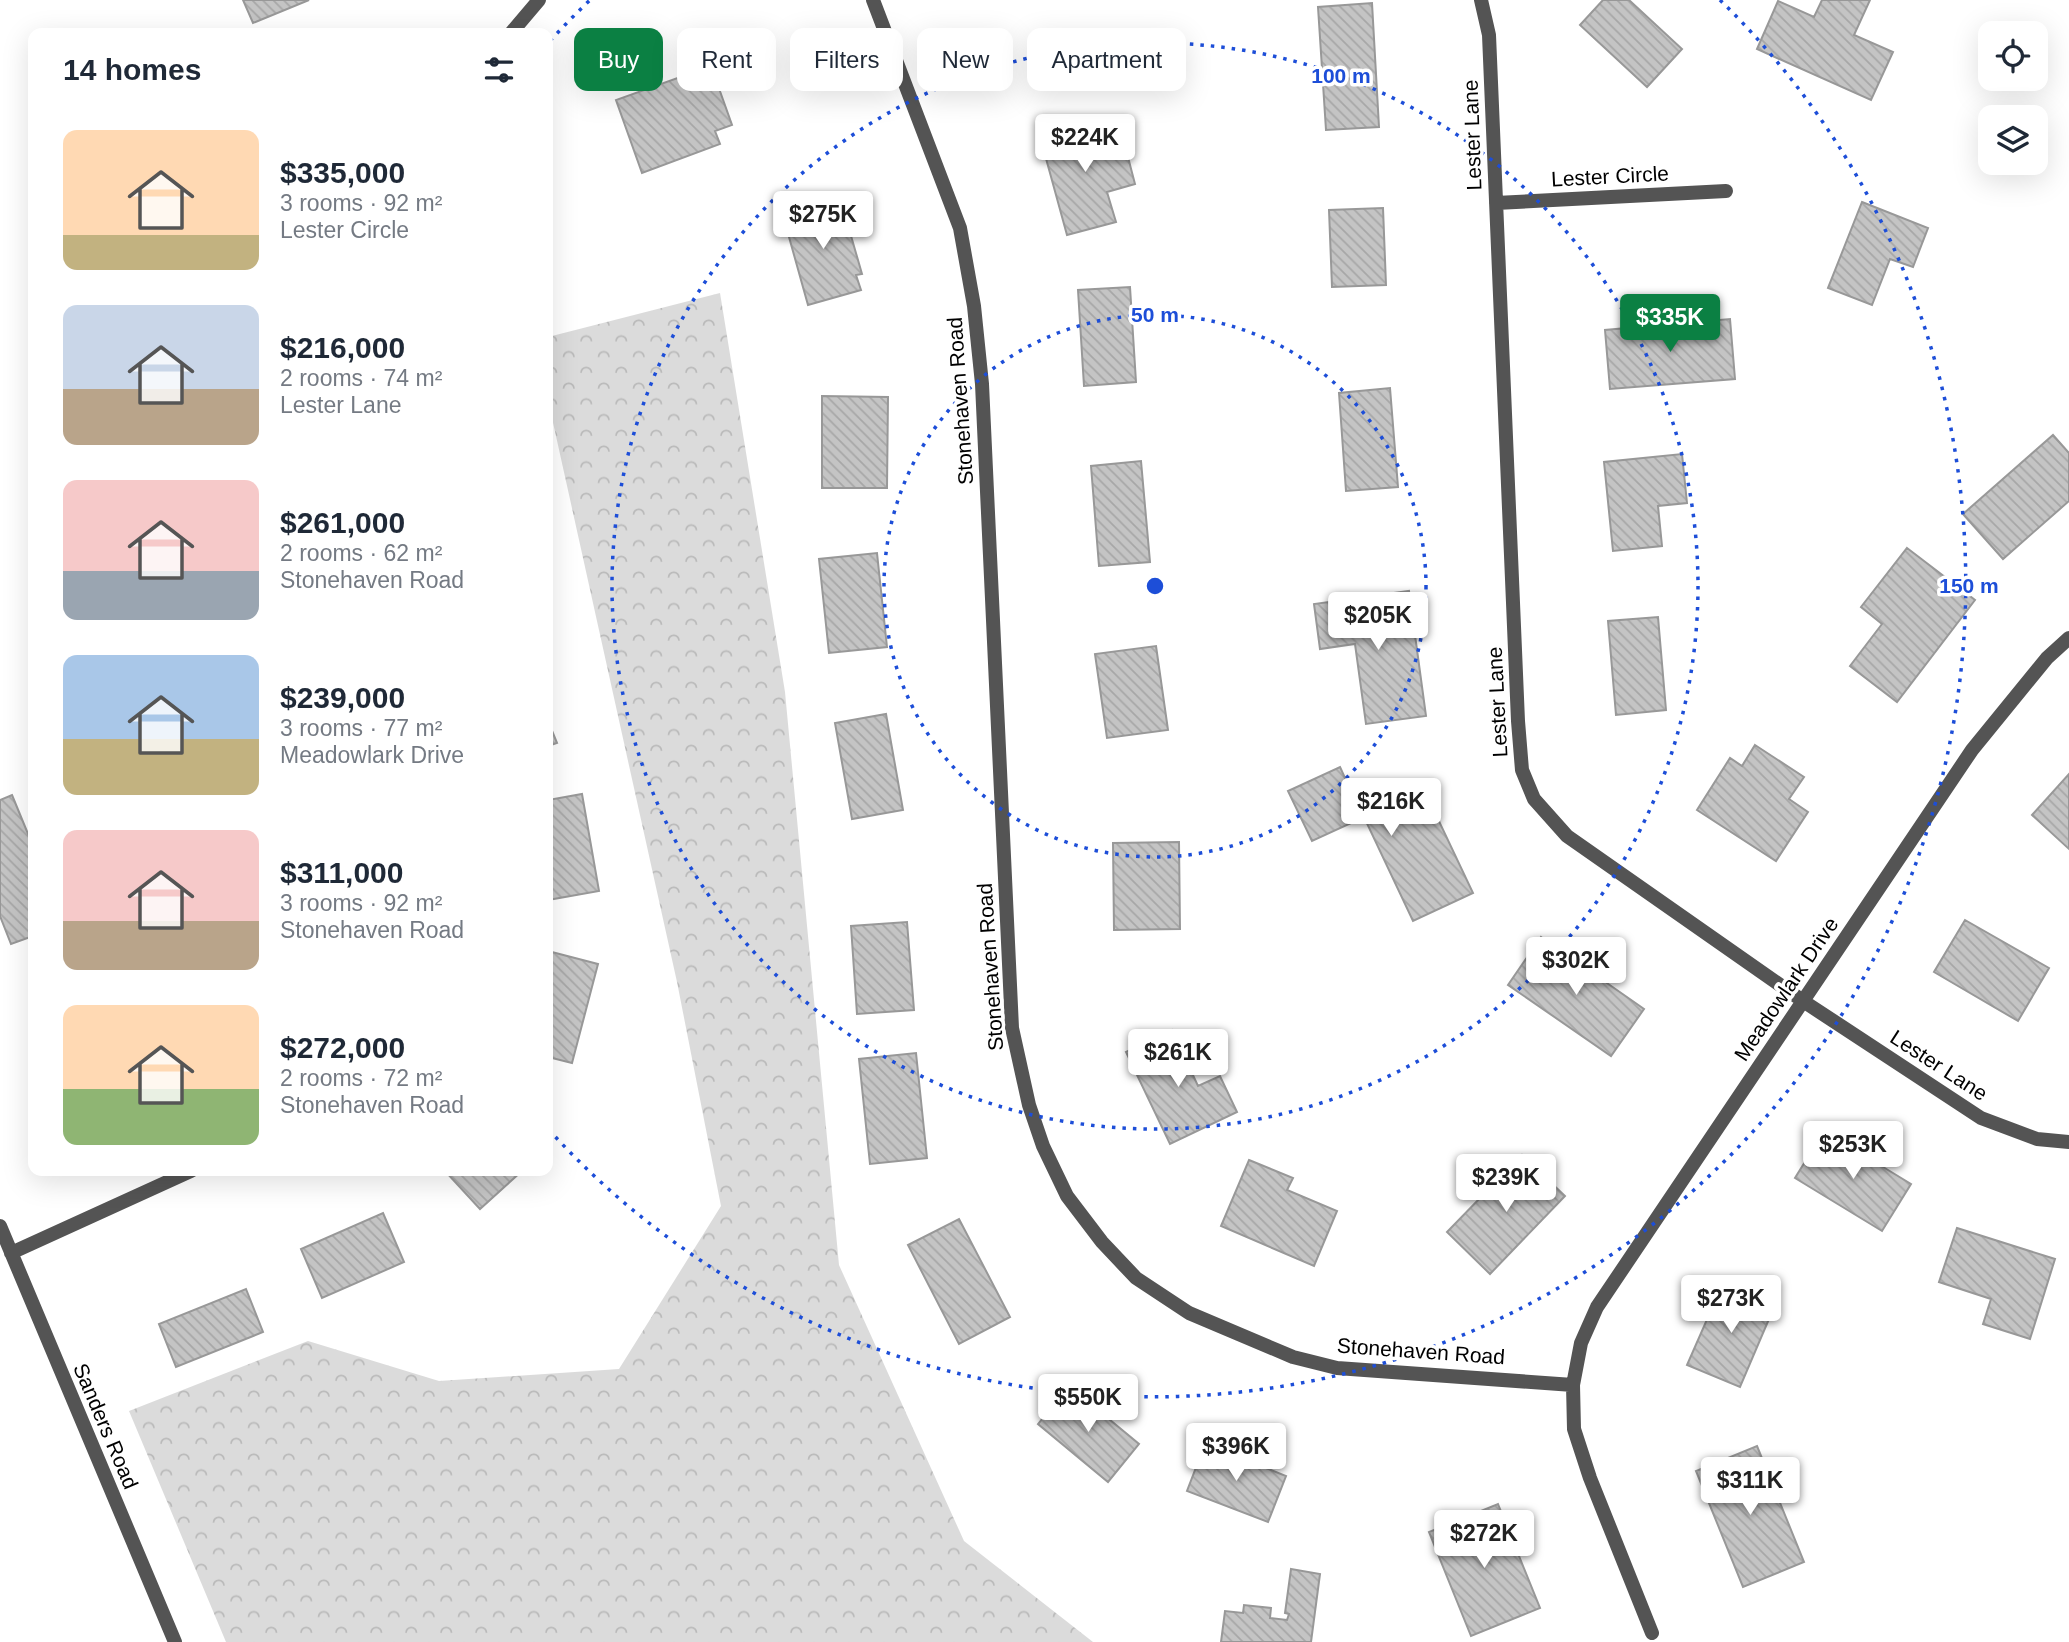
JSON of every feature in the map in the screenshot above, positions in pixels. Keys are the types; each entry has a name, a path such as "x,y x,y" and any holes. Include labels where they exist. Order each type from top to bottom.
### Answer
{"street":[{"path":"515,28 539,0"},
{"name":"Stonehaven Road","path":"873,0 960,228 974,306 982,384 1012,1028 1029,1105 1043,1146 1067,1196 1102,1242 1136,1278 1189,1313 1293,1357 1337,1368 1573,1385"},
{"name":"Lester Lane","path":"1481,0 1489,35 1522,770 1534,799 1567,836 1803,1001 1982,1118 2037,1139 2069,1142"},
{"name":"Lester Circle","path":"1496,203 1726,191"},
{"name":"Meadowlark Drive","path":"1573,1385 1581,1343 1597,1307 1972,750 2047,658 2069,638"},
{"path":"11,1253 180,1176"},
{"name":"Sanders Road","path":"0,1226 175,1642"},
{"path":"1573,1385 1574,1429 1590,1478 1652,1633"}],"green space":[{"path":"720,293 785,692 839,1265 964,1541 1093,1642 226,1642 129,1411 308,1341 439,1381 619,1369 721,1206 677,982 553,423 553,336"}],"building":[{"path":"243,0 309,0 253,23"},
{"path":"1603,0 1629,0 1682,49 1647,87 1580,25"},
{"path":"1822,0 1870,0 1854,35 1893,52 1871,100 1757,49 1778,1 1814,17"},
{"path":"1372,3 1379,127 1326,130 1318,7"},
{"path":"677,78 677,91 720,91 732,125 715,131 720,144 642,173 616,100 641,91 663,91 663,83"},
{"path":"1095,118 1102,143 1123,138 1135,184 1107,192 1116,222 1067,235 1039,133"},
{"path":"833,197 839,217 845,215 862,274 856,275 861,290 808,305 782,212"},
{"path":"1862,202 1928,228 1913,267 1890,259 1872,305 1828,288"},
{"path":"1383,208 1386,285 1332,287 1329,210"},
{"path":"1130,287 1136,382 1084,386 1078,290"},
{"path":"1730,319 1735,379 1610,389 1605,330"},
{"path":"1390,388 1398,487 1346,491 1339,393"},
{"path":"822,396 888,397 887,488 822,488"},
{"path":"2053,435 2069,453 2069,501 2003,559 1963,514"},
{"path":"1682,454 1687,503 1658,506 1662,546 1613,551 1604,462"},
{"path":"1141,461 1150,562 1099,566 1091,466"},
{"path":"1907,548 1975,600 1897,702 1850,666 1882,624 1861,607"},
{"path":"877,553 887,647 829,653 819,559"},
{"path":"1409,591 1426,716 1366,724 1355,644 1320,649 1314,604"},
{"path":"1658,617 1666,710 1616,715 1608,621"},
{"path":"1156,646 1168,730 1107,738 1095,654"},
{"path":"886,714 903,810 852,819 835,723"},
{"path":"1755,745 1804,777 1789,799 1808,812 1776,861 1697,810 1730,758 1742,766"},
{"path":"1340,767 1359,809 1420,781 1473,893 1413,921 1364,817 1312,841 1288,791"},
{"path":"2069,774 2069,849 2032,815"},
{"path":"582,794 599,891 553,899 553,799"},
{"path":"12,795 28,834 28,938 11,944 0,916 0,800"},
{"path":"1179,842 1180,929 1114,930 1113,843"},
{"path":"1965,920 2049,968 2018,1021 1934,972"},
{"path":"907,922 914,1010 857,1014 851,926"},
{"path":"1541,937 1644,1009 1611,1056 1508,985"},
{"path":"553,952 598,964 572,1063 553,1058"},
{"path":"1172,1030 1198,1086 1220,1076 1237,1112 1170,1144 1126,1052"},
{"path":"916,1053 927,1158 870,1164 859,1059"},
{"path":"1824,1131 1911,1184 1882,1231 1795,1178"},
{"path":"1522,1155 1565,1196 1490,1274 1447,1232"},
{"path":"1249,1160 1293,1178 1287,1190 1337,1211 1314,1266 1221,1226"},
{"path":"450,1176 516,1176 480,1209"},
{"path":"383,1213 404,1262 322,1298 301,1249"},
{"path":"959,1219 1010,1317 959,1344 908,1245"},
{"path":"1957,1228 2055,1259 2030,1339 1983,1324 1991,1299 1939,1282"},
{"path":"1723,1283 1775,1305 1740,1387 1687,1365"},
{"path":"246,1289 263,1332 176,1367 159,1324"},
{"path":"1069,1386 1139,1444 1108,1482 1038,1424"},
{"path":"1205,1444 1286,1476 1268,1522 1187,1491"},
{"path":"1757,1446 1804,1562 1743,1587 1696,1471"},
{"path":"1498,1504 1540,1608 1471,1636 1429,1532"},
{"path":"1291,1569 1320,1574 1311,1642 1221,1642 1225,1611 1243,1613 1244,1605 1271,1608 1270,1618 1287,1620 1289,1614 1285,1613"}]}
